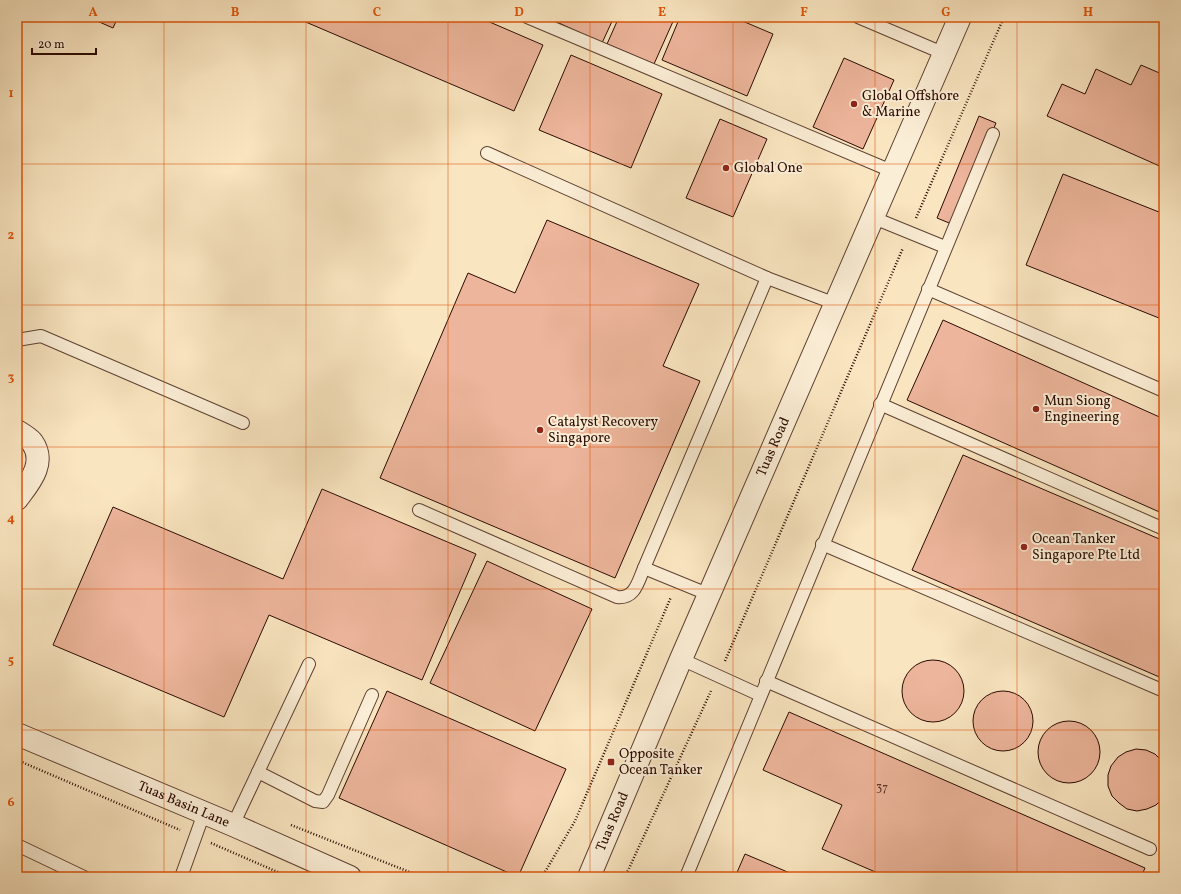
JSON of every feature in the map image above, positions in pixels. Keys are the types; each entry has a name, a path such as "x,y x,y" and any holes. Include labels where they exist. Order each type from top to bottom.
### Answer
{"street":[{"name":"Tuas Road","path":"589,877 681,659 894,172 960,17"},
{"path":"17,431 32,441 36,451 37,463 37,469 33,479 17,499"},
{"name":"Tuas Basin Lane","path":"17,734 233,825 350,877"}],"lane":[{"path":"527,17 894,172"},
{"path":"858,17 945,54"},
{"path":"686,877 822,544 993,134"},
{"path":"487,153 767,278 836,304"},
{"path":"874,218 946,248"},
{"path":"419,510 617,597 623,598 634,591 767,278"},
{"path":"928,289 1164,391"},
{"path":"17,340 41,336 243,423"},
{"path":"880,404 1164,529"},
{"path":"822,544 1164,691"},
{"path":"644,568 710,595"},
{"path":"681,659 760,695"},
{"path":"233,825 309,664"},
{"path":"766,681 1150,849"},
{"path":"258,772 315,801 323,802 328,795 372,695"},
{"path":"181,877 204,813"},
{"path":"17,845 84,877"}],"path":[{"path":"626,877 718,676 1004,17"},
{"path":"542,877 575,821 678,582"},
{"path":"17,760 184,832"},
{"path":"205,841 289,877"}],"building":[{"path":"88,17 118,17 113,28"},
{"path":"294,17 478,17 543,45 514,111"},
{"path":"546,17 614,17 602,43"},
{"path":"619,17 675,17 654,64 607,44"},
{"path":"680,17 733,17 773,34 747,96 662,60"},
{"path":"571,55 662,94 631,168 539,130"},
{"name":"Global Offshore & Marine","path":"844,58 894,80 863,149 813,127"},
{"path":"1141,65 1164,75 1164,168 1047,116 1062,84 1085,94 1096,69 1131,85"},
{"path":"979,116 996,123 954,225 937,218"},
{"name":"Global One","path":"720,119 767,139 733,217 686,198"},
{"path":"1063,174 1164,214 1164,320 1026,265"},
{"name":"Catalyst Recovery Singapore","path":"547,220 699,284 663,366 700,381 615,578 380,478 468,273 515,293"},
{"name":"Mun Siong Engineering","path":"943,320 1164,419 1164,514 907,400"},
{"path":"963,455 1164,541 1164,679 912,570"},
{"path":"322,489 476,554 422,680 269,615 224,717 53,645 113,507 283,579"},
{"path":"487,561 592,609 535,731 430,683"},
{"path":"933,660 945,663 955,669 961,679 964,691 961,703 955,713 945,719 933,722 921,719 911,713 905,703 902,691 905,679 911,669 921,663"},
{"path":"387,691 566,769 518,877 339,798"},
{"path":"997,691 1009,691 1025,699 1031,709 1033,721 1031,733 1025,743 1009,751 997,751 981,743 973,727 973,715 981,699"},
{"path":"789,712 1145,868 1141,877 887,877 822,849 842,805 763,770"},
{"path":"1069,721 1081,724 1091,730 1097,740 1100,752 1097,764 1091,774 1081,780 1069,783 1057,780 1047,774 1041,764 1038,752 1041,740 1047,730 1057,724"},
{"path":"1136,749 1146,750 1155,754 1164,763 1163,798 1156,805 1137,811 1127,809 1119,803 1112,796 1108,786 1108,775 1111,766 1118,757 1126,752"},
{"path":"745,854 797,876 735,877"}],"place":[{"name":"Global Offshore & Marine","path":"854,104"},
{"name":"Global One","path":"726,168"},
{"name":"Mun Siong Engineering","path":"1036,409"},
{"name":"Catalyst Recovery Singapore","path":"540,430"},
{"name":"Ocean Tanker Singapore Pte Ltd","path":"1024,547"},
{"name":"Opposite Ocean Tanker","path":"611,762"}]}
